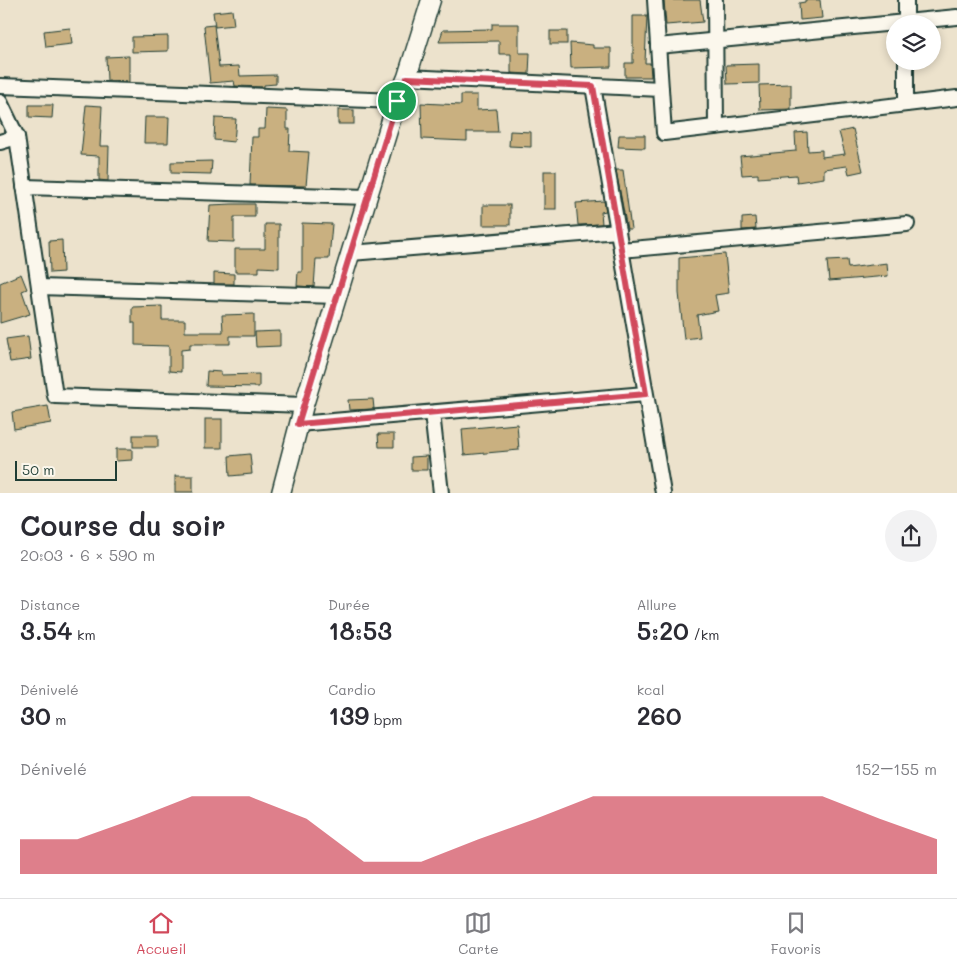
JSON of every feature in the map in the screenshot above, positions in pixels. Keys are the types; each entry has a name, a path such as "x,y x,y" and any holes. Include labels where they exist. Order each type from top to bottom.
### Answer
{"street":[{"path":"281,493 298,424 397,101 407,78 431,0"},
{"path":"655,0 664,133 957,98"},
{"path":"715,0 716,127"},
{"path":"906,0 906,15"},
{"path":"941,19 957,17"},
{"path":"658,46 886,25"},
{"path":"906,70 906,104"},
{"path":"407,78 661,89"},
{"path":"0,86 397,101"},
{"path":"593,86 663,493"},
{"path":"0,102 17,137 54,396 304,405"},
{"path":"0,142 17,137"},
{"path":"24,187 368,196"},
{"path":"621,250 907,224"},
{"path":"351,253 618,231"},
{"path":"39,287 337,296"},
{"path":"298,424 646,394"},
{"path":"432,413 441,493"}],"building":[{"path":"664,0 700,0 703,22 666,25"},
{"path":"805,0 820,0 822,18 800,20 799,3 805,2"},
{"path":"232,10 234,25 215,27 213,12"},
{"path":"633,16 647,16 645,63 650,63 651,77 625,77 625,63 633,63"},
{"path":"492,24 519,24 519,53 530,53 529,74 511,73 511,54 499,54 499,41 439,42 443,30 492,29"},
{"path":"214,25 219,67 239,66 240,76 276,75 276,84 264,85 264,87 235,86 234,81 210,83 204,26"},
{"path":"70,28 72,44 46,47 44,31"},
{"path":"550,31 567,31 567,44 550,44"},
{"path":"168,36 168,51 132,52 132,37"},
{"path":"570,43 593,45 593,48 611,48 611,67 571,68"},
{"path":"129,56 129,82 107,81 106,57"},
{"path":"759,64 759,83 727,84 726,65"},
{"path":"791,84 791,109 760,110 759,85"},
{"path":"461,95 477,95 477,110 496,109 498,132 467,132 467,141 422,139 421,103 461,105"},
{"path":"29,105 53,105 52,118 29,117"},
{"path":"86,105 102,106 100,146 109,146 108,181 99,180 99,156 81,155"},
{"path":"266,109 287,110 287,129 290,129 289,151 309,152 306,186 250,185 252,137 258,137 258,129 265,129"},
{"path":"338,110 354,110 354,124 338,124"},
{"path":"145,117 169,117 168,143 144,143"},
{"path":"215,118 236,119 234,142 214,140"},
{"path":"853,129 863,171 849,174 847,166 824,169 824,178 797,182 796,175 758,178 758,174 742,175 740,156 796,151 795,133 807,132 808,151 822,150 822,157 845,154 839,132"},
{"path":"510,131 531,132 531,147 509,146"},
{"path":"619,135 645,135 645,148 618,147"},
{"path":"212,161 211,174 171,173 171,162"},
{"path":"616,170 623,170 631,229 627,229"},
{"path":"544,171 556,171 556,209 544,209"},
{"path":"604,201 606,211 601,212 602,224 578,225 576,203"},
{"path":"255,204 255,217 234,217 234,242 208,241 210,205"},
{"path":"483,205 510,205 510,225 483,225"},
{"path":"755,217 756,229 742,230 742,218"},
{"path":"302,223 332,224 329,259 316,259 314,287 297,286 298,272 302,272"},
{"path":"265,224 279,224 279,268 259,267 259,272 235,272 235,249 265,249"},
{"path":"62,240 63,272 50,273 49,241"},
{"path":"725,254 729,293 715,295 718,311 697,315 700,337 684,339 679,293 679,258"},
{"path":"847,260 848,268 887,263 888,276 829,281 827,261"},
{"path":"214,273 234,274 234,284 214,284"},
{"path":"21,274 27,289 22,291 30,314 0,323 0,283"},
{"path":"162,306 162,320 185,320 185,332 223,332 222,315 254,314 254,336 230,336 230,344 190,344 190,349 181,350 181,372 169,371 169,346 135,345 135,323 132,323 132,307"},
{"path":"280,331 280,346 256,347 255,332"},
{"path":"28,336 31,359 10,362 6,339"},
{"path":"207,371 221,372 221,375 259,374 259,387 206,386"},
{"path":"373,399 374,409 349,410 348,400"},
{"path":"48,406 51,423 14,429 12,412"},
{"path":"205,419 222,419 222,448 205,448"},
{"path":"517,424 519,450 464,455 462,429"},
{"path":"378,434 394,434 394,447 379,447"},
{"path":"133,435 158,435 158,447 133,447"},
{"path":"116,449 132,449 132,460 116,461"},
{"path":"250,454 252,474 230,476 229,456"},
{"path":"427,456 427,470 411,470 411,457"},
{"path":"175,476 193,476 193,492 175,492"}],"route":[{"path":"407,78 593,86 646,394 298,424 397,101 407,78"}]}
